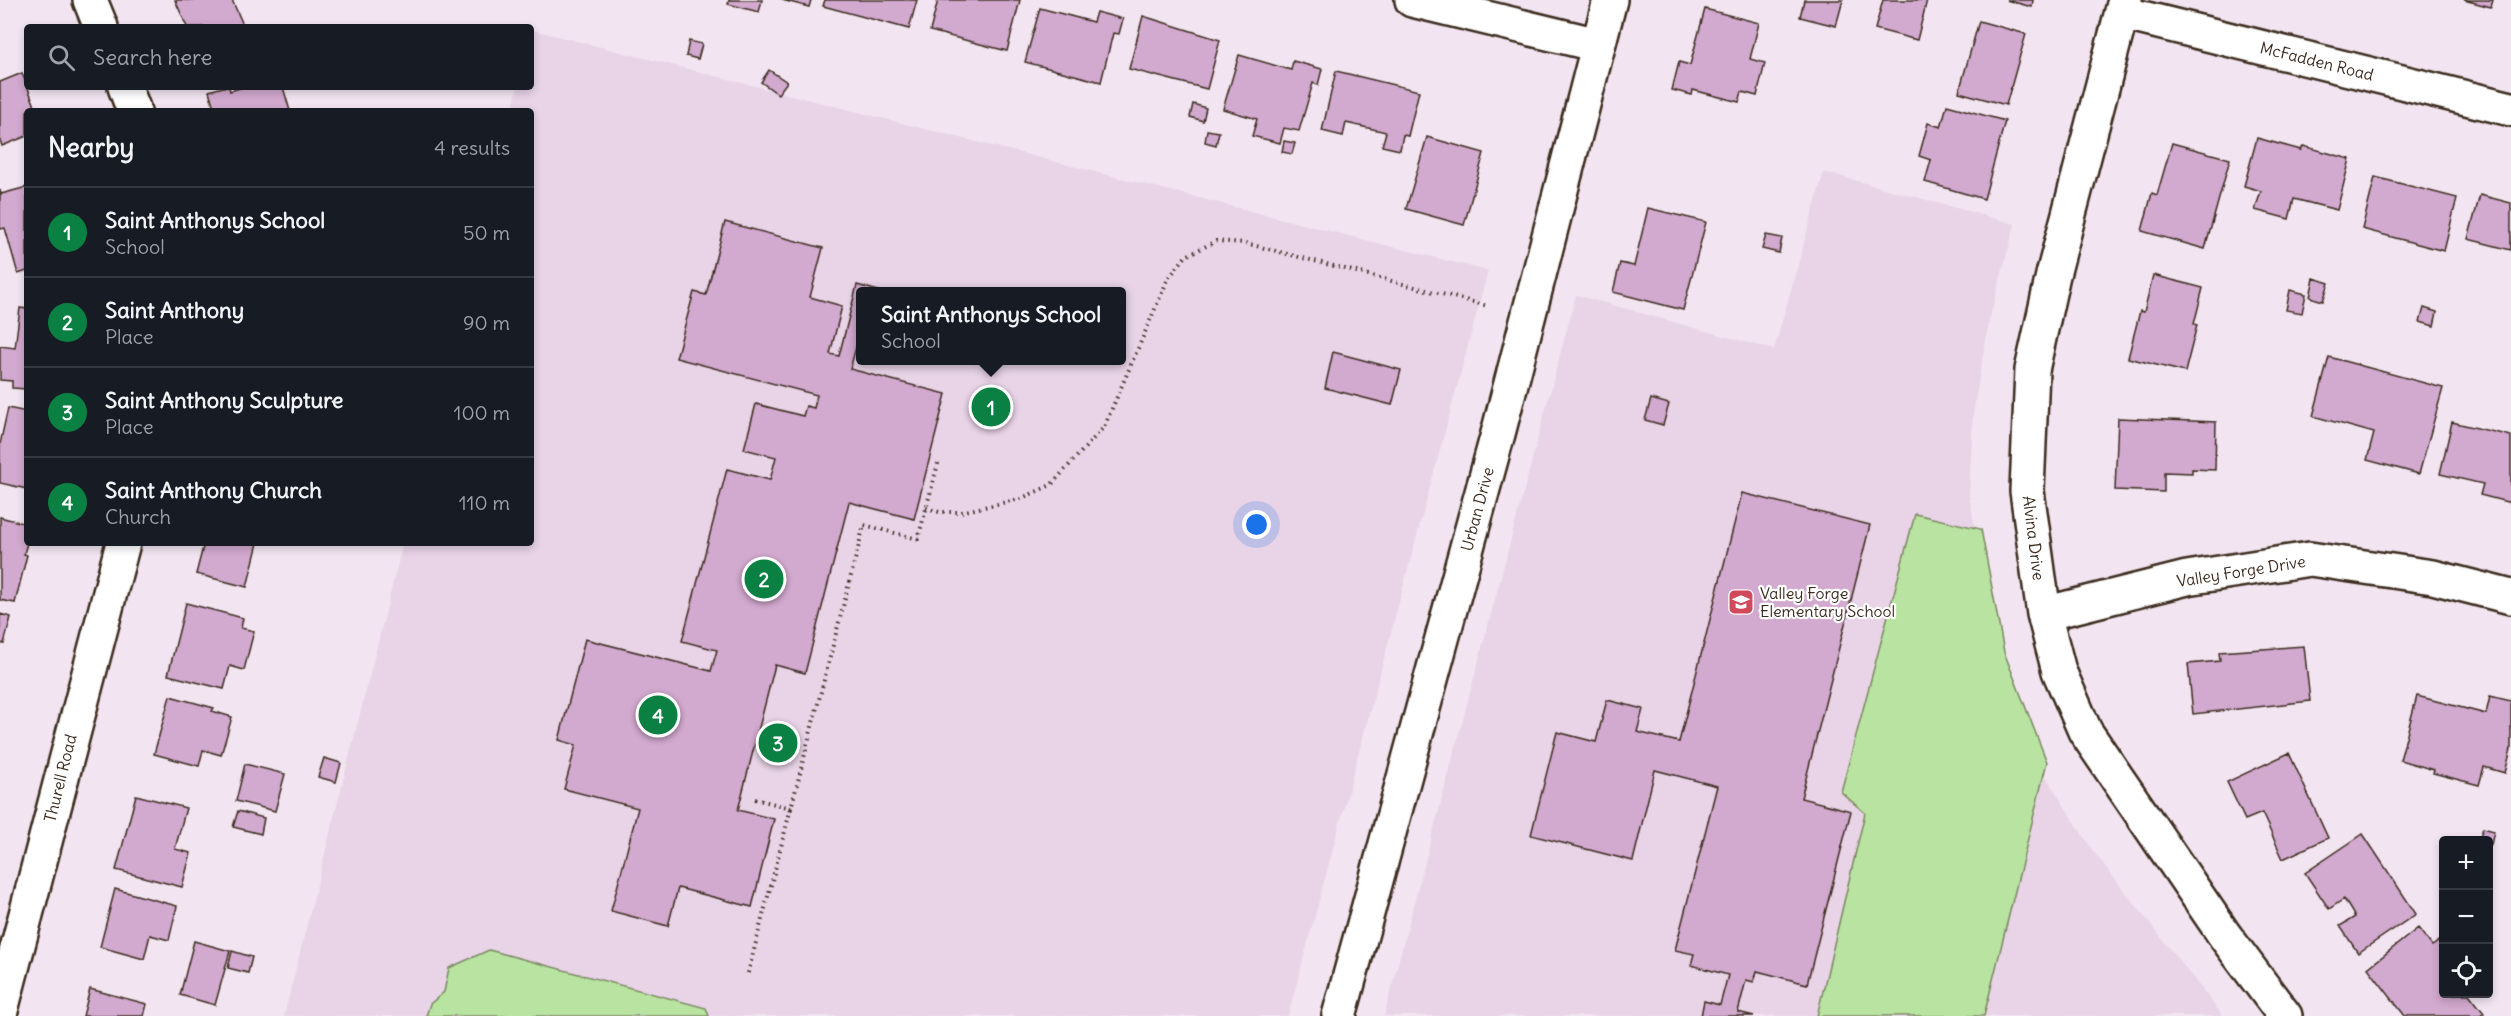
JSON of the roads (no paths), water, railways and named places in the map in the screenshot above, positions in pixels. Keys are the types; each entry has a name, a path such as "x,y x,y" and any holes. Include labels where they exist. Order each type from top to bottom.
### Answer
{"street":[{"path":"90,0 100,24"},
{"path":"1412,0 1598,45"},
{"name":"Urban Drive","path":"1339,1016 1504,412 1611,0"},
{"name":"McFadden Road","path":"2124,6 2511,110"},
{"name":"Alvina Drive","path":"2124,6 2052,275 2032,370 2027,491 2044,614 2059,671 2085,732 2225,936 2285,1016"},
{"path":"126,90 133,108"},
{"name":"Thurell Road","path":"0,1014 122,546"},
{"name":"Valley Forge Drive","path":"2044,614 2187,578 2310,560 2433,577 2511,597"}],"place":[{"name":"Saint Anthonys School","path":"991,407"},
{"name":"Saint Anthony","path":"764,579"},
{"name":"Valley Forge Elementary School","path":"1741,602"},
{"name":"Saint Anthony Church","path":"658,715"},
{"name":"Saint Anthony Sculpture","path":"778,743"}]}
